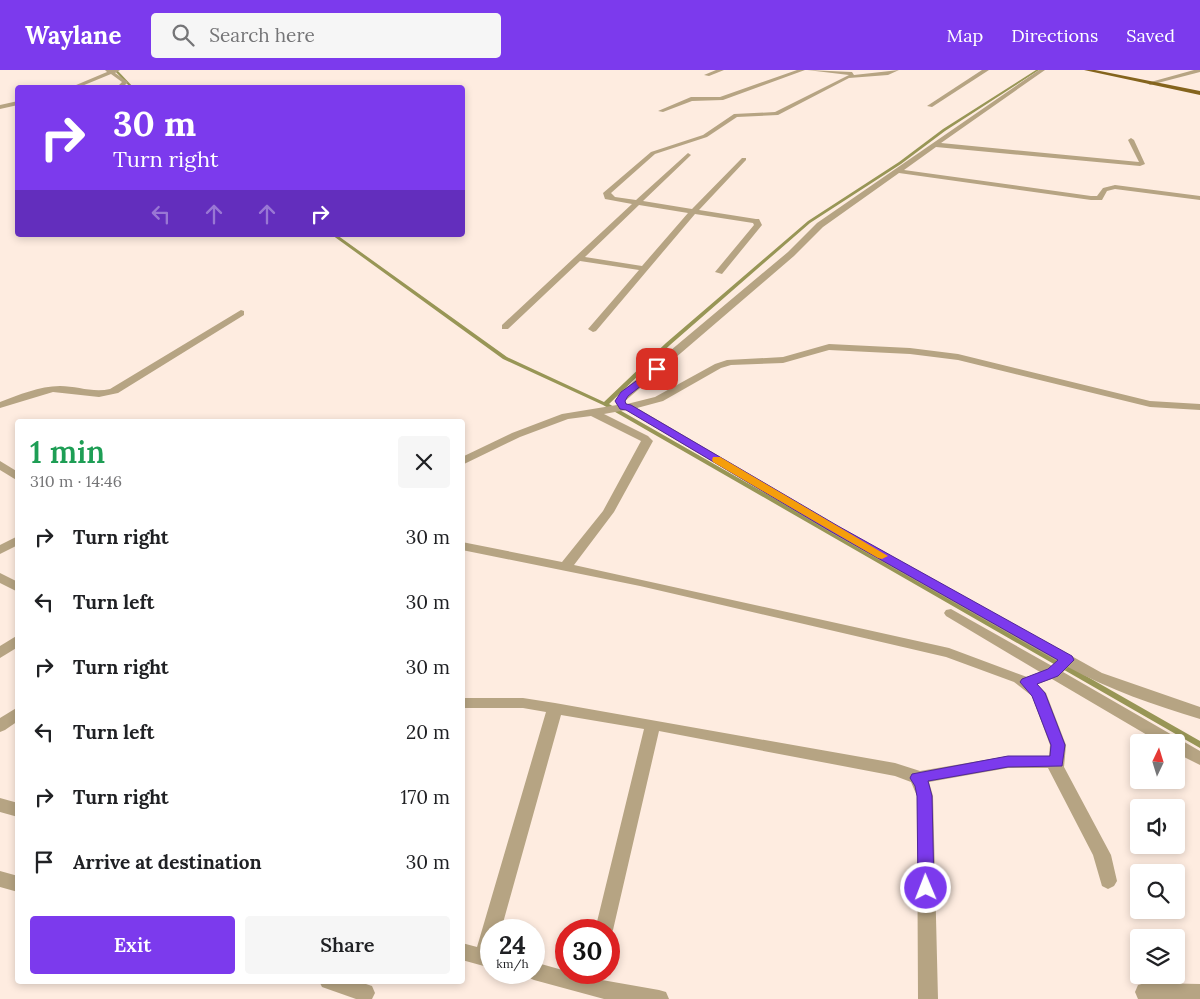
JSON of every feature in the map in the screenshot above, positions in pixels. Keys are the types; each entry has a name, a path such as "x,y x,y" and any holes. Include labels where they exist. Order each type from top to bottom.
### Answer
{"main road":[{"path":"1087,70 1200,93"}],"street":[{"path":"707,75 721,70"},
{"path":"661,111 691,99 721,99 802,70"},
{"path":"810,70 856,75 879,74 896,70"},
{"path":"930,106 986,70"},
{"path":"1042,70 820,225 791,254 625,394 620,401 623,407 834,529 1060,666 1159,734"},
{"path":"1182,70 1193,72"},
{"path":"1150,83 1200,70"},
{"path":"78,85 113,71 125,82 122,85"},
{"path":"719,272 758,223 748,218 613,199 608,197 607,193 660,150 705,136 736,116 773,115 848,77 856,75"},
{"path":"0,107 15,104"},
{"path":"937,145 1140,164 1142,163 1131,140"},
{"path":"505,327 688,156"},
{"path":"593,329 694,211 744,159"},
{"path":"899,171 1091,198 1099,198 1104,189 1115,188 1200,198"},
{"path":"578,258 644,269"},
{"path":"0,405 50,390 60,389 93,395 114,391 241,313"},
{"path":"465,460 516,435 566,416 659,399 725,364 783,360 822,348 838,347 934,353 958,357 1150,404 1200,406"},
{"path":"565,567 608,512 646,441 598,411"},
{"path":"0,550 15,542"},
{"path":"465,547 640,582 950,654 1027,682 1038,693 1056,736 1058,745 1056,767 1102,855 1108,881"},
{"path":"0,577 15,586"},
{"path":"951,613 1060,666 1200,713"},
{"path":"0,653 15,642"},
{"path":"1027,682 1060,666"},
{"path":"465,703 523,703 555,708 870,765 910,774 917,778 922,784 925,796 928,999"},
{"path":"494,919 555,708"},
{"path":"0,726 15,714"},
{"path":"607,919 653,725"},
{"path":"1185,750 1200,759"},
{"path":"917,778 1008,762 1056,762"},
{"path":"0,805 15,809"},
{"path":"0,879 15,883"},
{"path":"465,952 480,956"},
{"path":"339,984 365,992"},
{"path":"601,984 616,993 658,999"},
{"path":"1146,992 1200,993"}],"waterway":[{"path":"115,70 130,85"},
{"path":"605,404 668,344 809,222 900,163 944,130 1038,70"},
{"path":"337,237 505,358 605,404"},
{"path":"605,404 1200,745"}],"slow traffic":[{"path":"717,460 882,556"}],"route":[{"path":"657,369 625,394 620,401 623,407 628,407 834,529 1067,660 1053,673 1027,682 1038,693 1056,736 1058,745 1056,762 1008,762 917,778 922,784 925,796 926,888"}]}
